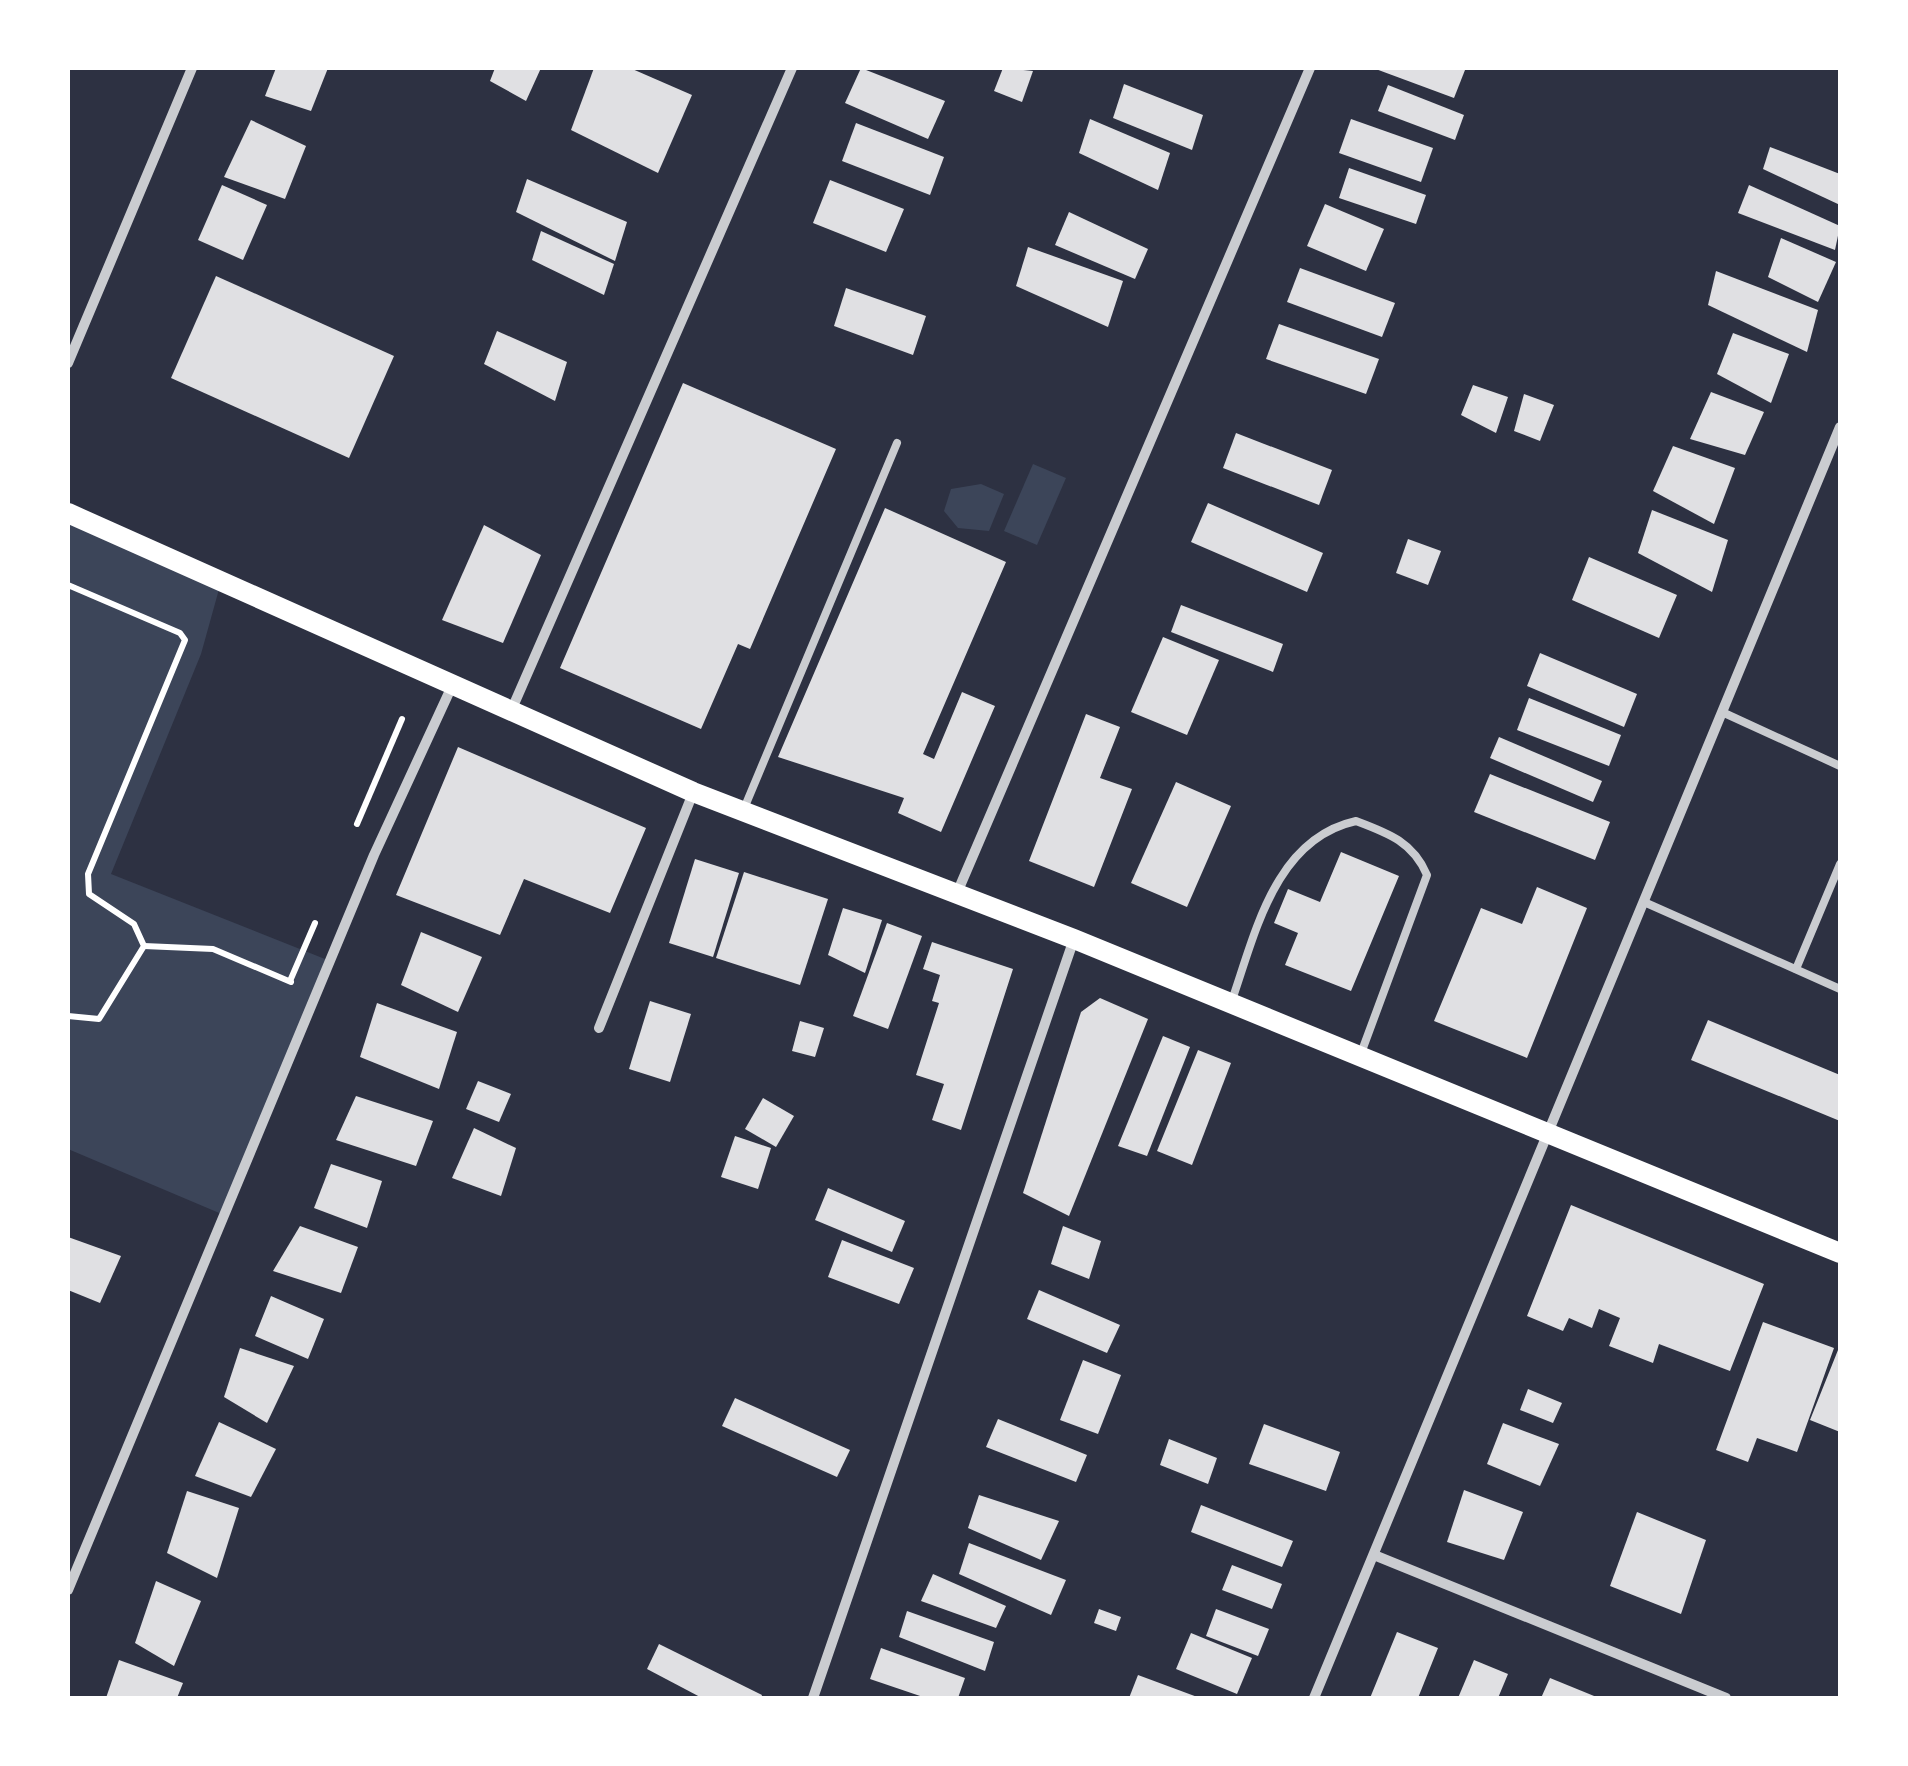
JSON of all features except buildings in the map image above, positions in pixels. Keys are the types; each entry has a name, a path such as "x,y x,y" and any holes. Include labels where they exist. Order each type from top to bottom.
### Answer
{"main road":[{"path":"68,513 693,792 1074,939 1840,1253"}],"street":[{"path":"68,363 192,68"},
{"path":"510,712 792,68"},
{"path":"957,893 1310,68"},
{"path":"1314,1698 1840,426"},
{"path":"68,1590 315,996 452,686"},
{"path":"599,1028 693,792"},
{"path":"813,1698 1074,939"},
{"path":"1374,1555 1726,1698"}],"lane":[{"path":"743,811 898,444"},
{"path":"1722,712 1840,766"},
{"path":"1231,1003 1280,876 1294,854 1356,821 1398,837 1419,857 1427,875 1360,1056"},
{"path":"1796,969 1840,864"},
{"path":"1644,902 1840,989"}],"path":[{"path":"68,585 180,633 185,640 88,874 89,894 134,924 144,946"},
{"path":"144,946 213,949 315,996"},
{"path":"68,1016 98,1019 144,946"}],"shaded area":[{"path":"1033,464 1066,478 1037,545 1004,531"},
{"path":"981,484 1004,494 989,531 958,528 944,511 951,489"},
{"path":"68,513 221,582 201,654 111,874 330,961 224,1215 68,1149"}]}
